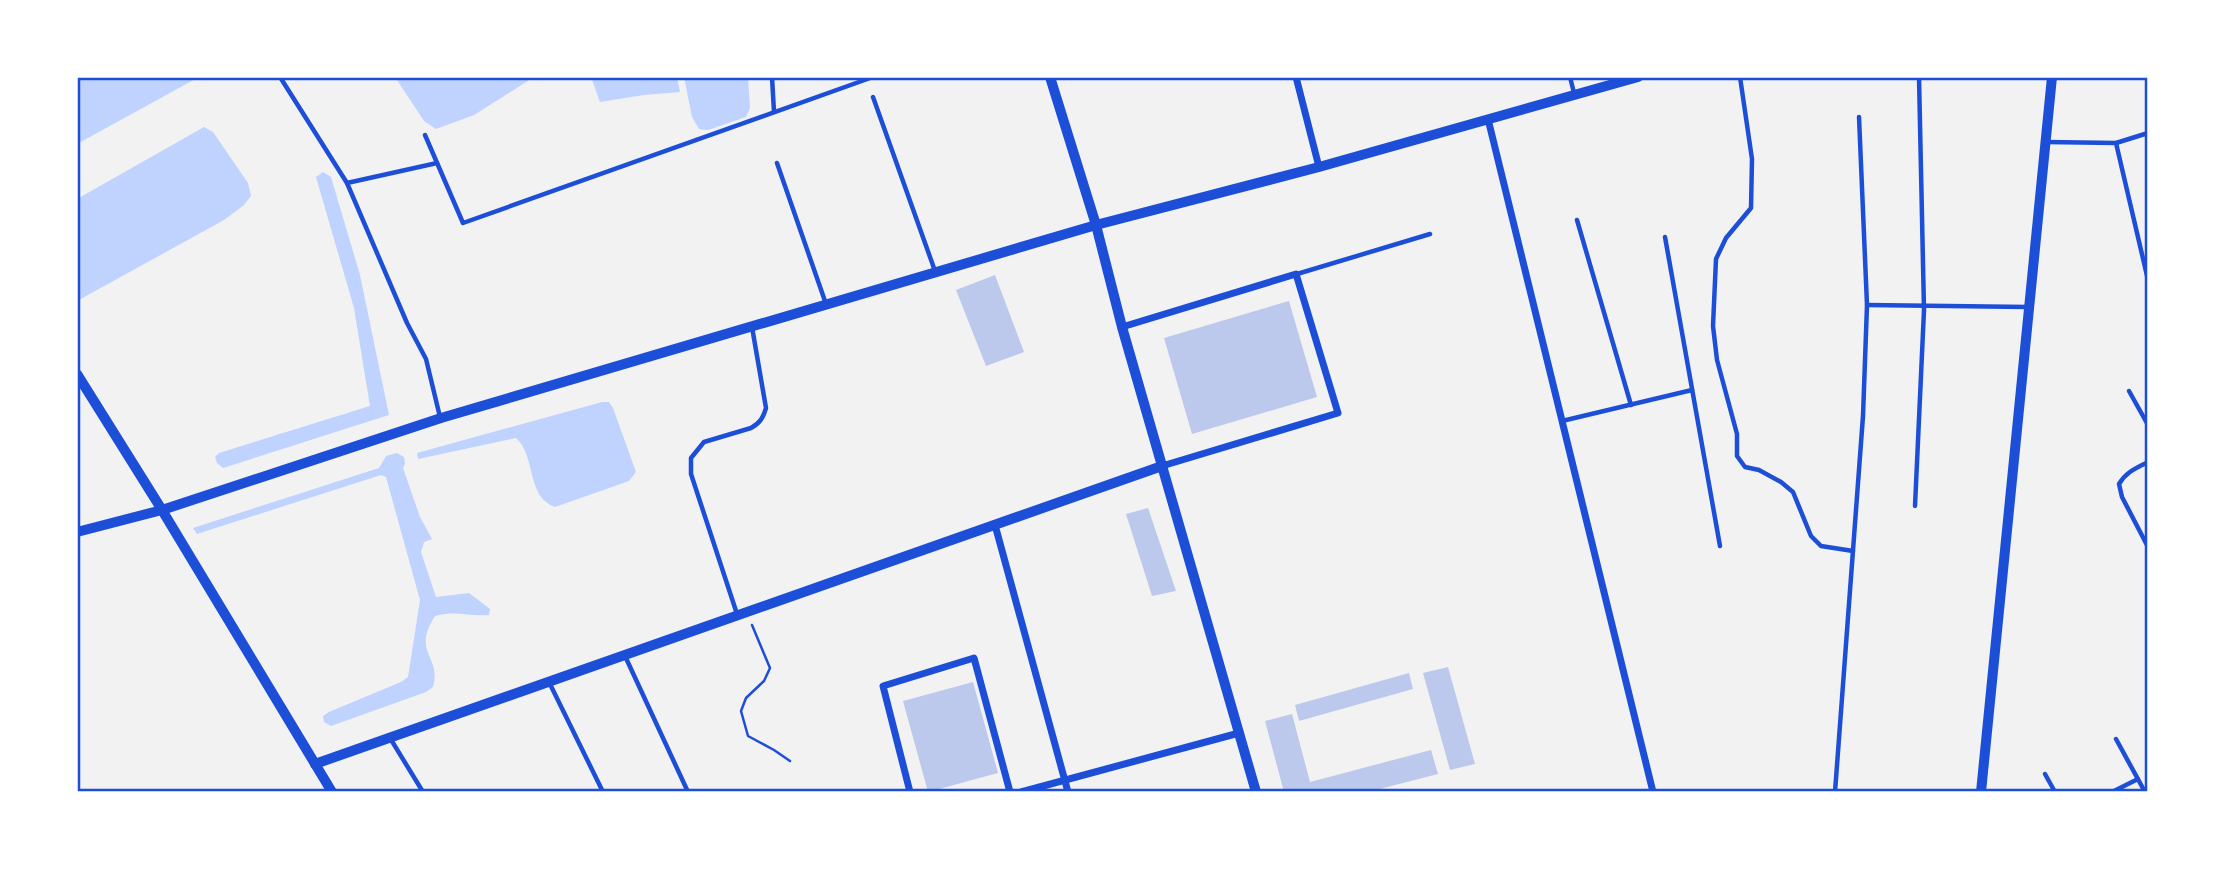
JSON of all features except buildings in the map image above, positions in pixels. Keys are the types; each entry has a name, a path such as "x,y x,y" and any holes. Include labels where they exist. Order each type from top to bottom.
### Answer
{"main road":[{"path":"1050,77 1096,225 1319,167 1638,77"}],"street":[{"path":"1296,77 1319,167"},
{"path":"1981,792 2052,77"},
{"path":"1488,120 1653,792"},
{"path":"77,532 162,510 441,418 1096,225 1122,327 1256,792"},
{"path":"314,764 1162,466 1338,413 1296,274 1122,327"},
{"path":"77,374 332,792"},
{"path":"995,525 1068,792"},
{"path":"910,792 883,687 974,659 1010,792"},
{"path":"1021,792 1239,733"}],"lane":[{"path":"280,77 347,183 407,323 426,359 441,418"},
{"path":"772,77 774,112"},
{"path":"425,135 463,223 873,77"},
{"path":"1570,77 1574,95"},
{"path":"1740,77 1752,159 1751,208 1726,238 1716,259 1713,326 1717,360 1737,434 1737,456 1745,467 1759,470 1793,492 1811,537 1821,546 1853,551"},
{"path":"1915,506 1924,306 1919,77"},
{"path":"873,97 936,272"},
{"path":"1835,792 1863,416 1867,305 1859,117"},
{"path":"2046,142 2116,143 2148,133"},
{"path":"2116,143 2148,280"},
{"path":"347,183 437,163"},
{"path":"777,163 827,304"},
{"path":"1577,220 1631,404"},
{"path":"1296,274 1430,234"},
{"path":"1664,237 1720,547"},
{"path":"1867,305 2029,307"},
{"path":"742,614 691,474 691,458 704,442 751,428 758,424 763,416 766,408 752,326"},
{"path":"1562,421 1692,390"},
{"path":"2129,391 2148,425"},
{"path":"2148,462 2132,470 2119,484 2122,497 2148,547"},
{"path":"625,655 688,792"},
{"path":"549,681 603,792"},
{"path":"390,737 423,792"},
{"path":"2116,739 2144,792"},
{"path":"2045,774 2055,792"},
{"path":"2112,792 2138,779"}],"path":[{"path":"742,614 770,668 764,681 746,698 741,711 748,736 790,761"}],"water":[{"path":"77,77 199,77 77,144"},
{"path":"395,77 534,77 474,115 436,129 424,121"},
{"path":"591,77 677,77 680,92 600,102"},
{"path":"684,77 748,77 750,108 746,117 708,130 699,129 692,117"},
{"path":"204,127 213,132 248,183 251,196 224,220 77,301 77,199"},
{"path":"323,172 331,177 360,275 389,415 223,468 215,457 219,453 370,406 354,308 316,177"},
{"path":"609,402 613,408 636,472 629,481 555,507 539,494 522,445 516,438 418,459 417,453"},
{"path":"397,453 404,457 403,468 420,517 432,539 424,542 421,552 436,597 469,593 490,609 489,615 435,616 426,638 426,647 434,668 433,687 426,692 331,726 324,722 323,716 329,712 408,677 420,600 386,477 381,475 197,534 193,528 379,468 386,456"}]}
